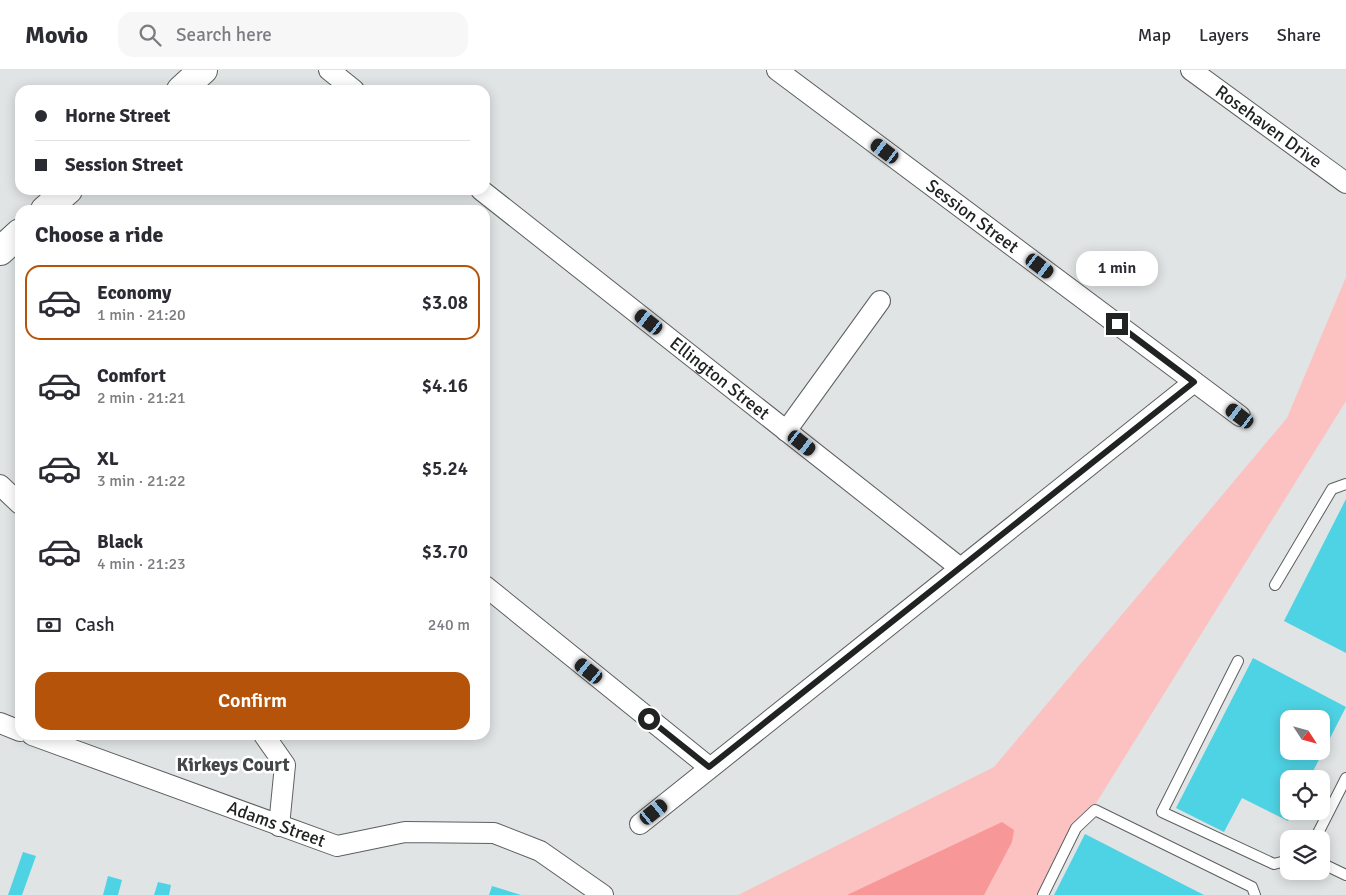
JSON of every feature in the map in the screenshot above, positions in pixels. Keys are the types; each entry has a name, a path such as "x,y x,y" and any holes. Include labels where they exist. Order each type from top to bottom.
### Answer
{"main road":[{"path":"186,85 203,70"},
{"path":"52,205 62,195"},
{"path":"0,251 15,238"}],"street":[{"path":"329,70 348,85"},
{"name":"Session Street","path":"777,70 1240,416"},
{"name":"Rosehaven Drive","path":"1191,70 1346,183"},
{"name":"Ellington Street","path":"487,195 959,567"},
{"path":"786,431 880,301"},
{"path":"640,824 959,567 1194,382"},
{"path":"0,485 15,499"},
{"path":"490,590 709,767"},
{"path":"0,723 15,728"},
{"name":"Adams Street","path":"46,740 337,846 405,832 494,834 540,851 603,895"},
{"path":"268,740 285,765 279,826"}],"lane":[{"path":"1275,585 1332,489 1346,484"},
{"path":"1238,661 1162,812 1274,864 1280,862"},
{"path":"1320,830 1346,778"},
{"path":"1043,895 1076,828 1095,810 1252,887 1255,895"},
{"path":"1330,867 1346,875"}],"shaded area":[{"path":"1346,277 1346,401 1039,895 738,895 994,767 1287,418"},
{"path":"1002,822 1014,830 1012,842 984,895 847,895"}],"building":[{"path":"1346,499 1346,653 1284,621"},
{"path":"1253,658 1346,707 1330,738 1330,710 1280,710 1280,760 1319,760 1314,770 1280,770 1280,817 1242,798 1224,832 1176,808"},
{"path":"1085,834 1204,895 1054,895"},
{"path":"23,852 36,856 22,895 8,895"},
{"path":"108,876 122,880 118,895 103,895"},
{"path":"158,882 171,885 169,895 154,895"},
{"path":"492,886 521,895 489,895"}],"district":[{"name":"Kirkeys Court","path":"233,765"}],"route":[{"path":"649,719 709,767 1194,382 1117,324"}]}
